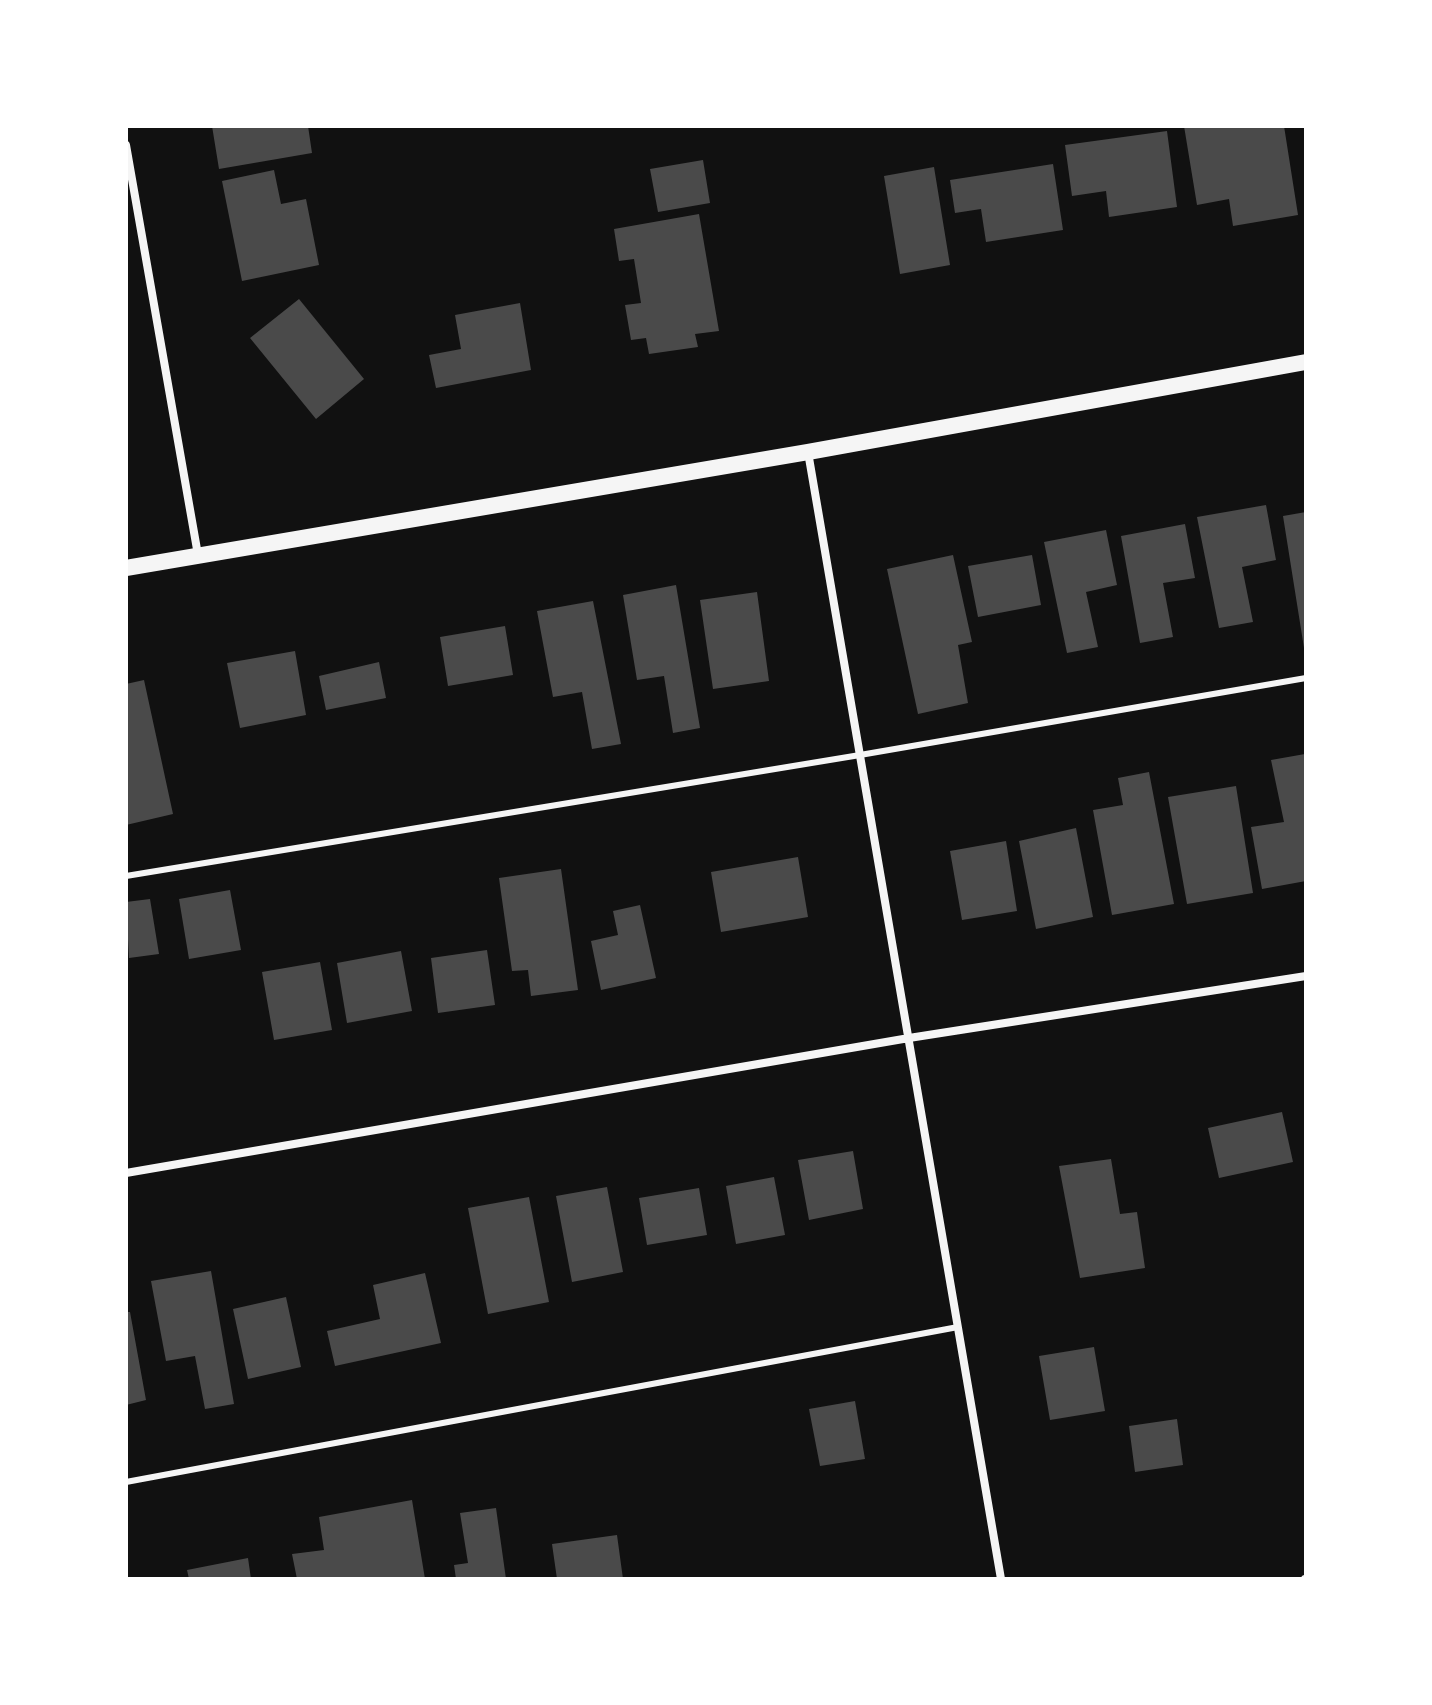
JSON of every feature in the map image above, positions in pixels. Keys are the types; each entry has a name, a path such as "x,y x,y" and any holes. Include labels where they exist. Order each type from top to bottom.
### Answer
{"main road":[{"path":"126,568 808,452 1306,362"}],"street":[{"path":"126,145 198,555"},
{"path":"808,452 1001,1579"},
{"path":"126,1173 909,1038 1306,976"}],"lane":[{"path":"126,876 1306,678"},
{"path":"126,1482 958,1327"}],"building":[{"path":"212,126 308,126 312,153 219,169"},
{"path":"1184,126 1284,126 1298,215 1233,226 1229,199 1197,205"},
{"path":"1167,131 1177,207 1109,217 1106,191 1072,196 1065,145"},
{"path":"703,160 710,203 658,212 650,169"},
{"path":"1053,164 1063,230 986,242 981,209 955,213 950,180"},
{"path":"934,167 950,265 900,274 884,176"},
{"path":"274,170 281,204 306,199 319,265 242,281 222,181"},
{"path":"699,214 719,331 695,334 698,347 649,354 646,338 631,340 625,305 641,303 634,259 619,261 614,229"},
{"path":"299,299 364,379 316,419 250,338"},
{"path":"520,303 531,370 436,388 429,355 461,349 455,315"},
{"path":"1266,505 1276,560 1242,567 1253,622 1219,628 1197,517"},
{"path":"1306,512 1306,648 1304,648 1283,516"},
{"path":"1185,524 1195,578 1163,583 1173,637 1140,643 1121,536"},
{"path":"1106,530 1117,585 1086,592 1098,647 1067,653 1044,542"},
{"path":"953,555 972,642 958,645 968,703 918,714 887,569"},
{"path":"1032,555 1041,605 978,617 968,566"},
{"path":"676,585 700,728 673,733 664,676 637,680 623,595"},
{"path":"757,592 769,681 713,689 700,600"},
{"path":"593,601 621,744 592,749 582,692 553,697 537,611"},
{"path":"505,626 513,675 448,686 440,637"},
{"path":"295,651 306,715 240,728 227,663"},
{"path":"379,662 386,698 326,710 319,676"},
{"path":"144,680 173,814 126,825 126,684"},
{"path":"1305,754 1306,881 1262,889 1251,827 1284,822 1271,760"},
{"path":"1149,772 1174,904 1112,915 1093,810 1123,805 1118,778"},
{"path":"1236,786 1253,893 1187,904 1168,797"},
{"path":"1076,828 1093,917 1036,929 1019,841"},
{"path":"1006,841 1017,911 962,920 950,851"},
{"path":"798,857 808,917 721,932 711,872"},
{"path":"561,869 578,990 531,996 528,970 512,971 499,878"},
{"path":"230,890 241,950 189,959 179,899"},
{"path":"150,899 159,954 129,958 126,902"},
{"path":"640,905 656,978 601,990 591,941 618,935 613,911"},
{"path":"487,950 495,1005 438,1013 431,958"},
{"path":"401,951 412,1011 347,1023 337,963"},
{"path":"320,962 332,1030 274,1040 262,972"},
{"path":"1282,1112 1293,1162 1219,1178 1208,1128"},
{"path":"853,1151 863,1209 809,1220 798,1160"},
{"path":"1111,1159 1120,1214 1137,1212 1145,1268 1080,1278 1059,1166"},
{"path":"774,1177 785,1235 736,1244 726,1186"},
{"path":"607,1187 623,1272 572,1282 556,1196"},
{"path":"699,1188 707,1235 647,1245 639,1198"},
{"path":"529,1197 549,1302 488,1314 468,1208"},
{"path":"211,1271 234,1404 205,1409 195,1356 166,1361 151,1281"},
{"path":"425,1273 441,1343 335,1366 327,1331 380,1319 373,1285"},
{"path":"286,1297 301,1367 248,1379 233,1309"},
{"path":"126,1312 130,1312 146,1400 126,1405"},
{"path":"1094,1347 1105,1411 1050,1420 1039,1356"},
{"path":"855,1401 865,1459 820,1466 809,1409"},
{"path":"1177,1419 1183,1465 1135,1472 1129,1426"},
{"path":"412,1500 425,1579 297,1579 292,1554 324,1550 319,1517"},
{"path":"496,1508 506,1579 456,1579 454,1565 468,1563 460,1513"},
{"path":"617,1535 623,1579 557,1579 552,1544"},
{"path":"248,1558 251,1579 189,1579 187,1570"}]}
